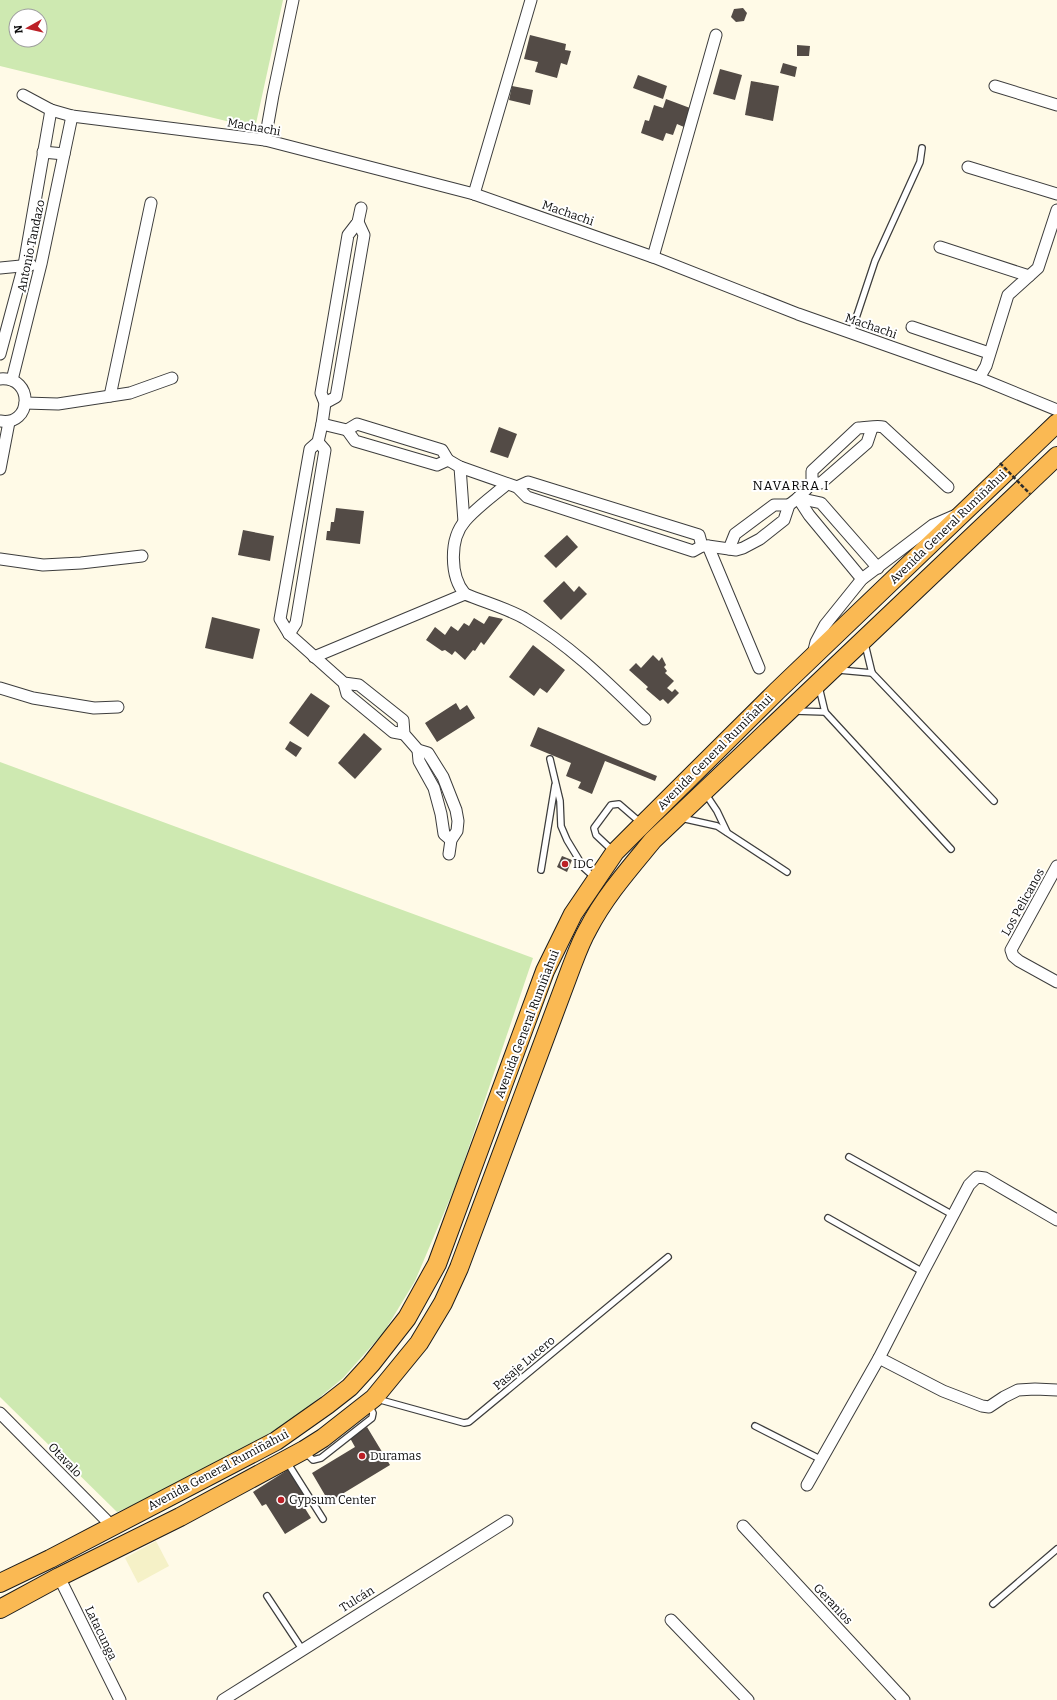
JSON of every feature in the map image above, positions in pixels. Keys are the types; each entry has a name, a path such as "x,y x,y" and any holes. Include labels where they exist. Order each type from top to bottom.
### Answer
{"highway":[{"name":"Avenida General Rumiñahui","path":"0,1583 50,1559 276,1441 309,1419 350,1387 371,1364 407,1318 437,1264 545,971 573,914 595,879 615,852 642,824 812,657 1057,423"},
{"name":"Avenida General Rumiñahui","path":"0,1609 59,1577 180,1517 304,1450 323,1438 371,1400 419,1343 443,1303 459,1268 571,968 588,929 600,909 632,864 653,840 704,791 1057,456"}],"street":[{"path":"265,140 272,95 293,0"},
{"path":"474,194 531,0"},
{"path":"653,257 716,35"},
{"path":"995,86 1057,105"},
{"name":"Machachi","path":"23,94 51,110 72,116 265,140 474,194 653,257 798,314 979,378 1057,410"},
{"name":"Antonio Tandazo","path":"0,354 24,265 51,110"},
{"name":"Antonio Tandazo","path":"12,380 41,264 72,116"},
{"path":"43,152 64,154"},
{"path":"968,167 1057,194"},
{"path":"110,396 152,203"},
{"path":"361,208 358,222 348,234 320,393 325,403 322,424 318,442 310,449 280,619 289,634 344,683 359,685 403,720 404,734 418,750 428,753 443,777 456,810 458,821 457,831 451,840 449,854"},
{"path":"979,378 986,366 1008,295 1038,268 1057,210"},
{"path":"325,403 336,397 364,235 358,222"},
{"path":"940,247 1029,276"},
{"path":"0,268 41,264"},
{"path":"912,327 989,353"},
{"path":"25,403 58,404 110,396 130,392 172,378"},
{"path":"0,379 12,380 18,384 23,390 25,403 20,415 4,421 0,469"},
{"path":"322,424 347,430 355,441 437,465 448,460"},
{"path":"347,430 357,424 442,450 448,460 460,467 512,485 527,497 693,551 705,546 729,549 743,548 760,539 784,520 789,505 812,484 821,483 866,443 872,428"},
{"path":"812,484 812,471 858,428 872,428 880,426 883,427 948,487"},
{"path":"289,634 296,623 325,450 318,442"},
{"path":"460,467 464,522"},
{"path":"646,719 597,673 561,643 523,618 465,594 459,587 455,575 453,556 457,536 464,522 512,485 528,482 699,535 759,668"},
{"path":"798,498 821,503 878,568"},
{"path":"798,498 809,515 862,579"},
{"path":"729,549 735,534 774,505 789,505"},
{"path":"812,657 816,642 825,626 862,579 933,524 962,513"},
{"path":"0,559 43,565 81,563 142,556"},
{"path":"314,657 465,594"},
{"path":"0,688 33,698 86,707 118,707"},
{"path":"418,750 419,761 434,788 441,814 444,834 451,840"},
{"name":"Los Pelicanos","path":"1057,866 1011,950 1012,956 1019,961 1057,982"},
{"path":"807,1485 879,1358 969,1185 976,1178 981,1176 1057,1220"},
{"path":"879,1358 943,1391 982,1406 989,1407 1018,1390 1057,1390"},
{"name":"Otavalo","path":"0,1413 112,1526"},
{"name":"Tulcán","path":"223,1700 507,1521"},
{"name":"Geranios","path":"743,1526 904,1700"},
{"name":"Latacunga","path":"59,1577 120,1700"},
{"path":"671,1620 748,1700"}],"lane":[{"path":"851,333 875,261 920,162 922,148"},
{"path":"863,640 872,673 994,801"},
{"path":"833,669 872,673"},
{"path":"818,683 825,712 951,849"},
{"path":"789,710 825,712"},
{"path":"550,759 560,801 562,826 567,840 584,868 595,879"},
{"path":"541,870 555,782"},
{"path":"704,791 717,811 728,833"},
{"path":"615,852 596,835 594,828 611,804 619,804 642,824"},
{"path":"676,818 711,824 728,833 787,872"},
{"path":"849,1157 953,1215"},
{"path":"828,1218 923,1272"},
{"name":"Pasaje Lucero","path":"371,1400 464,1423 469,1422 668,1257"},
{"path":"755,1426 822,1460"},
{"path":"286,1460 323,1518"},
{"path":"992,1604 1057,1549"},
{"path":"267,1596 302,1649"}],"path":[{"path":"1000,463 1030,494"}],"shaded area":[{"path":"156,1541 169,1566 138,1583 125,1558"}],"green space":[{"path":"0,0 283,0 255,128 0,66"},
{"path":"0,762 533,958 457,1182 415,1281 384,1332 343,1378 296,1417 240,1451 156,1495 117,1512 0,1397"}],"building":[{"path":"743,8 747,13 744,21 736,22 731,17 734,9"},
{"path":"530,35 566,44 565,50 571,51 567,65 561,63 557,78 535,72 538,62 524,59"},
{"path":"797,45 810,46 809,56 797,56"},
{"path":"783,63 797,67 795,77 780,73"},
{"path":"720,69 742,75 735,100 713,94"},
{"path":"638,75 667,86 663,99 633,88"},
{"path":"751,81 779,86 773,121 745,115"},
{"path":"512,86 533,90 530,105 509,100"},
{"path":"666,99 690,108 684,127 677,124 673,135 666,133 663,141 641,133 645,120 649,121 654,105 663,108"},
{"path":"499,427 517,434 508,458 490,452"},
{"path":"336,508 364,511 360,544 326,540 327,531 330,531 331,522 334,522"},
{"path":"243,530 274,536 270,561 238,555"},
{"path":"567,535 578,547 556,568 544,556"},
{"path":"564,581 574,592 579,586 587,594 561,620 543,601"},
{"path":"489,616 503,619 484,645 481,642 475,651 473,650 465,660 455,651 452,655 445,650 442,651 426,640 435,627 445,635 451,626 458,631 464,623 469,626 474,618 484,624"},
{"path":"212,617 260,629 253,659 205,648"},
{"path":"533,645 565,670 547,693 540,688 534,696 509,677"},
{"path":"653,655 659,661 662,657 666,665 664,667 667,671 665,673 674,681 667,688 672,692 675,689 679,693 668,704 663,699 660,701 646,689 648,687 629,670 636,663 641,668"},
{"path":"311,693 330,706 308,737 289,723"},
{"path":"456,703 460,710 467,705 475,718 437,742 425,723"},
{"path":"538,727 657,776 655,781 605,761 592,794 578,788 581,782 566,776 571,763 530,746"},
{"path":"364,733 382,749 355,779 338,763"},
{"path":"290,741 302,748 296,757 285,749"},
{"name":"IDC","path":"562,856 572,860 567,872 557,867"},
{"name":"Duramas","path":"367,1427 390,1465 329,1502 312,1473 355,1447 350,1438"},
{"name":"Gypsum Center","path":"289,1469 307,1498 301,1502 311,1518 285,1534 266,1504 262,1506 253,1492"}],"place":[{"name":"IDC","path":"565,864"},
{"name":"Duramas","path":"362,1456"},
{"name":"Gypsum Center","path":"281,1500"}],"district":[{"name":"NAVARRA I","path":"791,485"}]}
